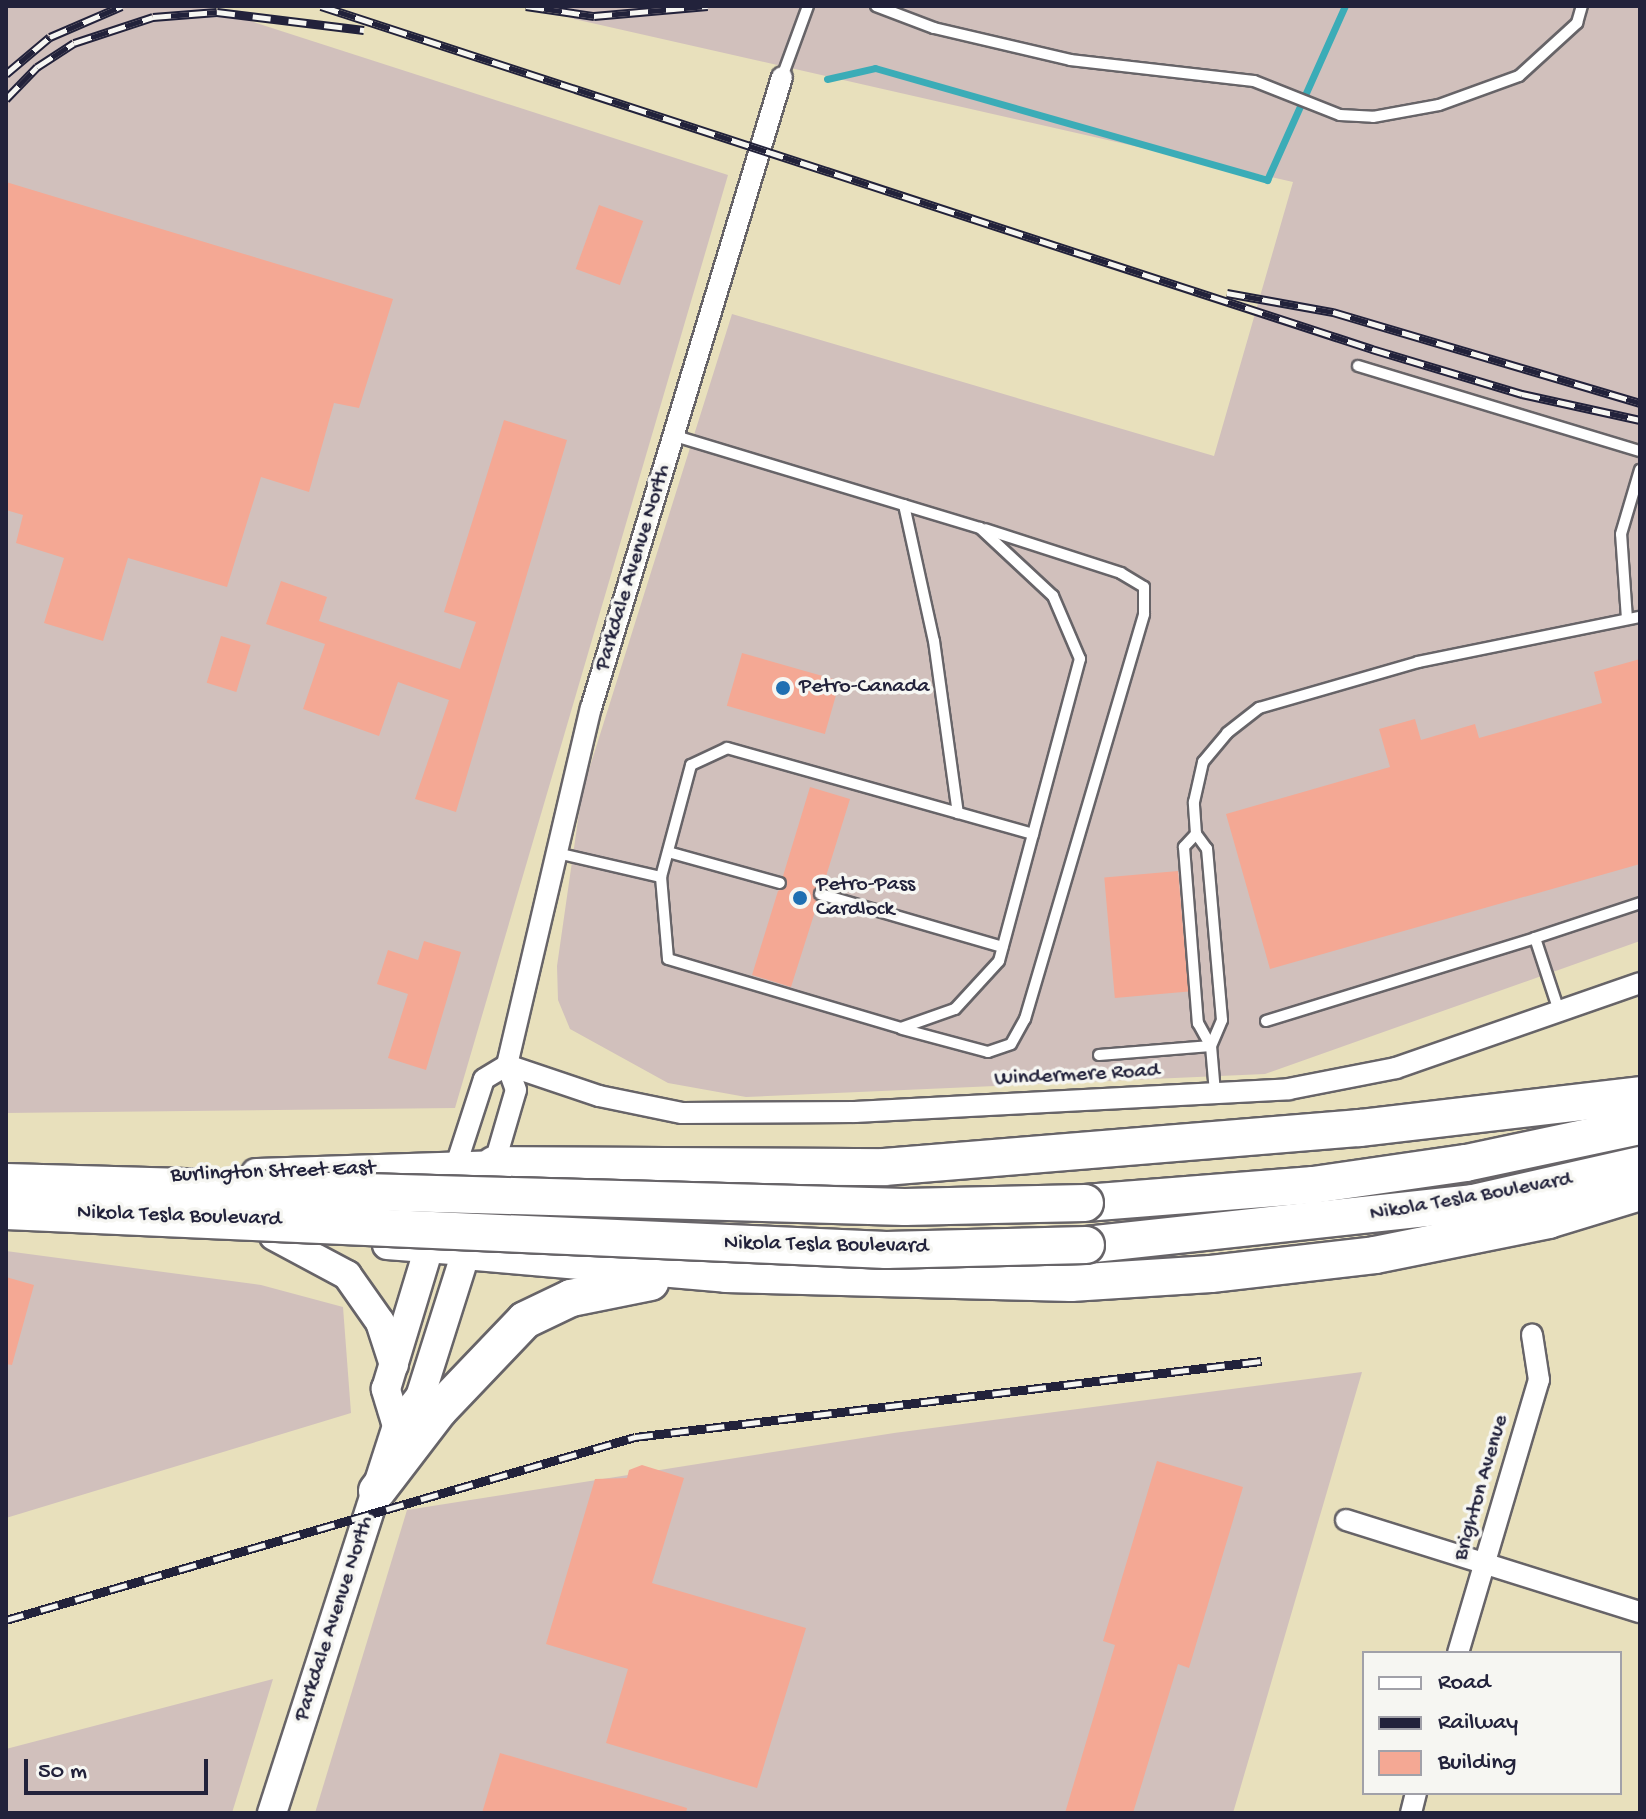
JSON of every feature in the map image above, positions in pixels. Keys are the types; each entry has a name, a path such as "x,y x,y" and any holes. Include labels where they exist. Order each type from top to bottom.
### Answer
{"highway":[{"path":"494,1165 884,1167 1148,1147 1540,1110 1640,1095"},
{"name":"Nikola Tesla Boulevard","path":"6,1182 905,1207 1085,1203 1313,1185 1466,1163 1640,1126"},
{"name":"Nikola Tesla Boulevard","path":"6,1211 886,1250 1086,1245 1473,1203 1640,1165"},
{"path":"428,1248 458,1220 479,1208 678,1168"},
{"path":"465,1251 726,1274 1071,1283 1211,1274 1375,1255 1548,1220 1640,1192"},
{"path":"377,1491 439,1410 525,1320 571,1298 726,1274"}],"main road":[{"path":"397,1426 386,1389 456,1165"},
{"name":"Burlington Street East","path":"54,1200 143,1178 494,1165"},
{"path":"142,1223 259,1213 442,1208 477,1188 494,1165"},
{"name":"Parkdale Avenue North","path":"272,1813 397,1426 420,1397 494,1165"},
{"name":"Burlington Street East","path":"6,1199 54,1200 142,1223 465,1251"},
{"path":"274,1236 347,1275 380,1322 394,1365"}],"street":[{"name":"Parkdale Avenue North","path":"494,1165 516,1090 507,1065 591,708 782,77"},
{"name":"Windermere Road","path":"507,1065 599,1096 682,1113 855,1112 1289,1089 1396,1068 1640,983"},
{"path":"456,1165 484,1079 507,1065"},
{"name":"Brighton Avenue","path":"1459,1651 1539,1380 1532,1335"},
{"path":"1346,1520 1640,1612"}],"lane":[{"path":"782,77 808,6"},
{"path":"876,6 934,28 1070,60 1254,81 1340,115 1373,117 1439,105 1519,76 1577,23 1582,6"},
{"path":"1358,366 1640,451"},
{"path":"675,436 1121,573 1144,587 1144,614 1025,1019 1011,1044 988,1052 668,959 661,877 691,765 727,748 1033,834"},
{"path":"1627,619 1621,534 1640,470"},
{"path":"904,505 934,641 958,813"},
{"path":"901,1028 955,1009 999,961 1080,659 1053,596 980,528"},
{"path":"1211,1046 1222,1020 1207,849 1196,834 1194,802 1203,762 1227,733 1259,708 1418,662 1640,617"},
{"path":"1196,834 1184,847 1198,1023 1211,1046 1215,1093"},
{"path":"668,852 780,883"},
{"path":"557,853 661,877"},
{"path":"820,894 1002,947"},
{"path":"1266,1021 1640,903"},
{"path":"1535,938 1559,1011"},
{"path":"1099,1055 1211,1046"}],"shaded area":[{"path":"6,6 204,6 728,175 455,1108 6,1113"},
{"path":"538,6 1640,6 1640,941 1265,1074 746,1097 668,1083 570,1029 558,1000 557,966 582,792 732,314 1214,456 1293,182 574,19"},
{"path":"6,1251 261,1285 343,1307 351,1413 6,1518"},
{"path":"1362,1372 1233,1813 315,1813 407,1510 894,1433"},
{"path":"273,1679 232,1813 6,1813 6,1749"}],"building":[{"path":"6,182 393,299 359,408 334,403 309,492 261,477 227,587 128,558 103,641 44,623 64,558 16,543 23,515 6,510"},
{"path":"599,205 643,221 620,285 576,269"},
{"path":"504,420 567,440 456,812 415,799 449,700 398,682 379,736 303,709 325,644 266,624 281,581 327,597 319,621 460,669 476,622 444,612"},
{"path":"221,636 251,645 236,692 207,683"},
{"path":"742,653 840,681 825,734 727,706"},
{"path":"1640,659 1640,864 1270,969 1226,814 1390,767 1379,729 1415,719 1421,740 1475,724 1479,738 1602,703 1594,672"},
{"path":"810,787 850,799 823,886 813,891 818,902 791,987 752,975 778,891 787,886 783,876"},
{"path":"1178,871 1189,992 1115,998 1104,877"},
{"path":"424,941 461,952 426,1070 388,1058 408,994 377,984 388,950 418,960"},
{"path":"6,1277 34,1285 12,1365 6,1364"},
{"path":"1157,1461 1243,1487 1189,1668 1178,1664 1133,1813 1065,1813 1115,1645 1103,1641"},
{"path":"642,1465 684,1478 652,1583 806,1628 757,1788 606,1743 628,1669 546,1644 595,1479 627,1478 629,1470"},
{"path":"500,1753 687,1808 686,1813 482,1813"}],"waterway":[{"path":"827,79 875,68 1267,180 1345,6"}],"railway":[{"path":"6,74 50,37 122,6"},
{"path":"321,6 1372,349 1522,394 1640,420"},
{"path":"526,6 594,16 708,6"},
{"path":"6,99 37,67 74,43 153,17 217,12 364,30"},
{"path":"1227,293 1333,312 1640,403"},
{"path":"6,1620 635,1437 1261,1361"}],"place":[{"name":"Petro-Canada","path":"783,688"},
{"name":"Petro-Pass Cardlock","path":"800,898"}]}
